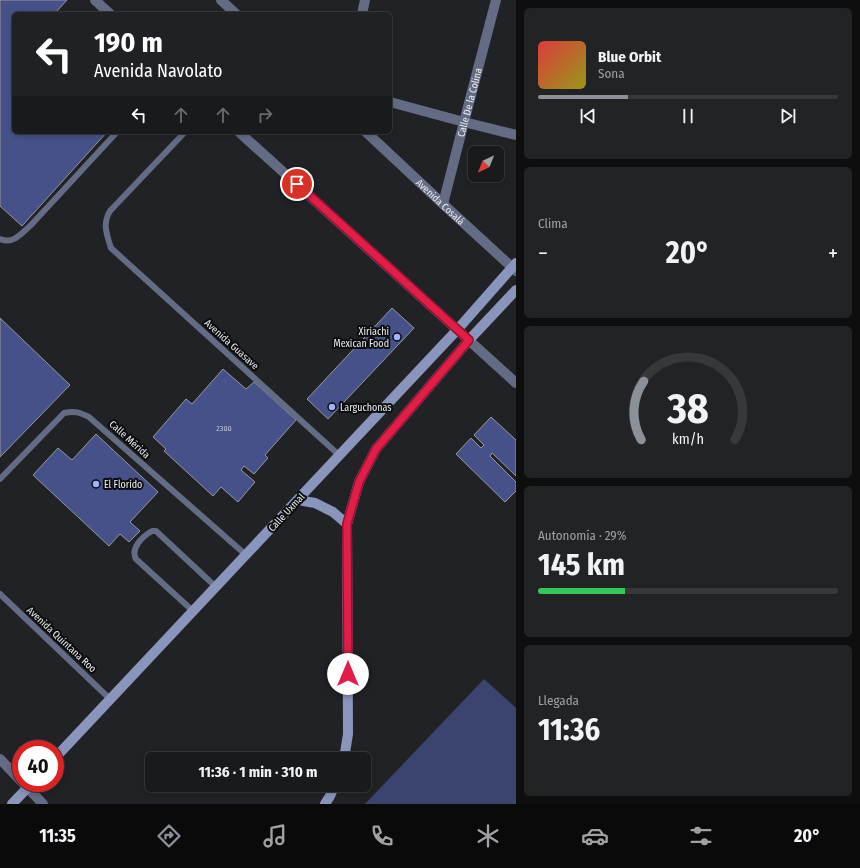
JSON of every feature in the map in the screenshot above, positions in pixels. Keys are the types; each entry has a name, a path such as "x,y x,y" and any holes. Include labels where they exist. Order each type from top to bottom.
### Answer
{"street":[{"path":"95,0 108,12"},
{"path":"362,12 365,0"},
{"name":"Calle De la Colina","path":"443,204 496,0"},
{"path":"223,1 234,12"},
{"path":"392,103 516,135"},
{"path":"242,134 516,383"},
{"name":"Avenida Cosalá","path":"368,134 443,204 515,267"},
{"name":"Calle Uxmal","path":"64,748 515,267"},
{"path":"345,752 348,734 347,524 359,482 376,449 469,340 516,290"},
{"path":"298,500 315,503 333,512 347,524"},
{"path":"0,759 12,771"},
{"path":"12,804 20,792"},
{"path":"33,792 43,804"},
{"path":"325,804 332,792"}],"lane":[{"path":"0,238 10,241 26,229 115,134"},
{"name":"Avenida Guasave","path":"183,134 110,211 105,223 111,248 339,455"},
{"name":"Calle Mérida","path":"0,479 64,413 82,413 89,416 246,555"},
{"path":"193,611 136,559 134,553 140,541 152,531 156,531 216,587"},
{"name":"Avenida Quintana Roo","path":"0,594 110,699"}],"shaded area":[{"path":"484,679 516,708 516,804 365,804"}],"building":[{"path":"0,0 67,0 56,12 12,12 12,134 105,134 22,226 0,206"},
{"path":"392,308 414,328 328,419 307,399"},
{"path":"0,318 70,385 0,457"},
{"path":"223,369 246,389 254,382 296,420 265,455 268,458 254,474 244,466 241,470 255,482 238,502 221,487 213,496 164,451 166,449 153,437 186,399 192,404"},
{"path":"491,417 516,440 516,476 492,453 490,456 516,482 516,491 505,502 456,454 471,438 481,448 484,445 474,435"},
{"name":"El Florido","path":"96,434 158,492 130,522 140,531 129,542 120,534 109,546 33,475 58,448 72,460"}],"place":[{"name":"Xiriachi Mexican Food","path":"397,337"},
{"name":"Larguchonas","path":"332,407"},
{"name":"El Florido","path":"96,484"}],"route":[{"path":"297,184 445,320 469,340 376,449 359,482 347,524 348,674"}]}
